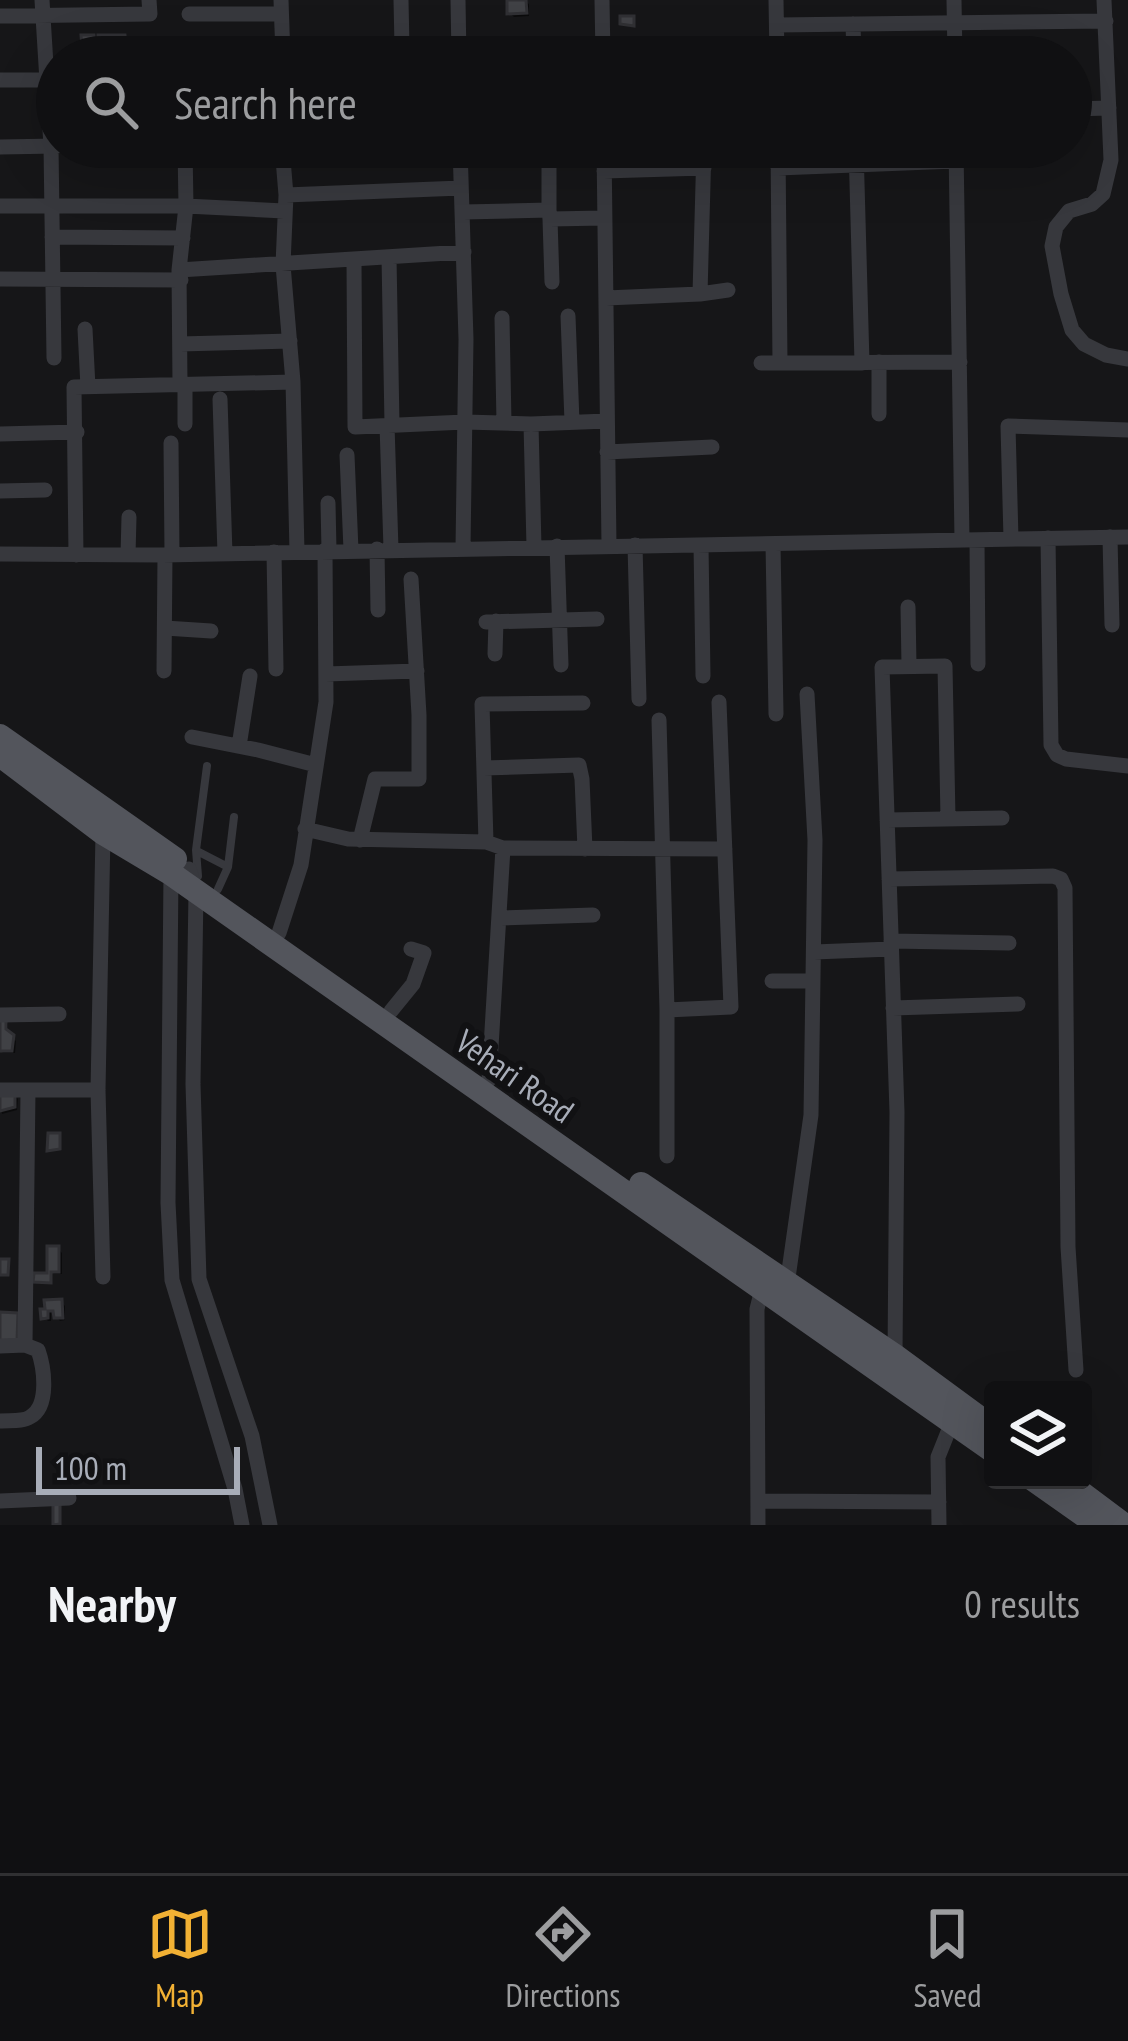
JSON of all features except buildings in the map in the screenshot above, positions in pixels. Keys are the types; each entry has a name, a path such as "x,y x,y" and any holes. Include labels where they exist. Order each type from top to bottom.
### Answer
{"main road":[{"name":"Vehari Road","path":"0,736 774,1287 895,1356 984,1421"},
{"name":"Vehari Road","path":"0,755 104,833 197,872 774,1287 984,1445"},
{"path":"1069,1500 1098,1525"},
{"path":"1069,1500 1124,1525"}],"street":[{"path":"0,16 42,8 149,14 149,0"},
{"path":"401,0 402,36"},
{"path":"458,0 459,36"},
{"path":"602,0 603,36"},
{"path":"776,0 777,36"},
{"path":"954,0 954,36"},
{"path":"1104,0 1109,109 1120,160 1103,194 1092,204 1070,211 1056,227 1052,246 1072,330 1084,344 1128,359"},
{"path":"189,14 281,7"},
{"path":"777,25 1106,21"},
{"path":"853,24 853,36"},
{"path":"0,80 36,80"},
{"path":"1092,109 1109,109"},
{"path":"0,147 36,146"},
{"path":"53,168 54,358"},
{"path":"185,168 180,344 185,424"},
{"path":"283,168 283,265 293,382 297,552"},
{"path":"461,168 463,548"},
{"path":"549,168 552,282"},
{"path":"609,546 604,171 704,168 700,294"},
{"path":"778,168 780,363"},
{"path":"857,168 870,363 879,414"},
{"path":"956,168 959,362 979,664"},
{"path":"0,206 285,203 461,188"},
{"path":"463,212 604,218"},
{"path":"52,237 182,238"},
{"path":"0,279 180,275 464,252"},
{"path":"378,610 390,425 389,257"},
{"path":"353,260 355,427 607,422"},
{"path":"606,298 728,290"},
{"path":"568,316 572,422"},
{"path":"502,318 504,423"},
{"path":"85,329 88,387"},
{"path":"180,344 290,341"},
{"path":"761,363 959,362"},
{"path":"76,555 74,388 293,382"},
{"path":"220,399 225,554"},
{"path":"531,424 534,547"},
{"path":"1011,539 1008,426 1128,430"},
{"path":"0,434 77,432"},
{"path":"164,670 171,443"},
{"path":"608,452 712,447"},
{"path":"347,455 351,550"},
{"path":"0,490 45,490"},
{"path":"279,933 301,865 326,702 328,503"},
{"path":"128,555 129,517"},
{"path":"0,554 169,555 1128,536"},
{"path":"1110,537 1112,625"},
{"path":"1048,538 1051,745 1066,759 1128,766"},
{"path":"773,544 776,714"},
{"path":"635,545 639,699"},
{"path":"701,545 703,676"},
{"path":"557,546 561,664"},
{"path":"274,552 276,669"},
{"path":"360,840 375,779 418,779 411,579"},
{"path":"908,607 909,666"},
{"path":"495,654 491,621 597,619"},
{"path":"165,628 211,632"},
{"path":"895,1356 897,1112 882,667 946,665 948,818"},
{"path":"326,674 417,670"},
{"path":"239,746 250,676"},
{"path":"758,1525 758,1309 774,1287 811,1115 815,841 807,694"},
{"path":"668,1010 731,1007 719,702"},
{"path":"489,1080 500,918 482,704 583,703"},
{"path":"659,720 668,1010 667,1156"},
{"path":"192,737 316,765"},
{"path":"484,768 578,765 585,849"},
{"path":"887,820 1002,818"},
{"path":"305,829 360,840 725,849"},
{"path":"103,1277 98,1090 104,833"},
{"path":"197,872 194,1026 199,1280 252,1436 270,1525"},
{"path":"197,872 170,995 167,1203 172,1280 242,1525"},
{"path":"889,879 1053,876 1065,888 1068,1247 1076,1370"},
{"path":"500,918 593,915"},
{"path":"814,952 1009,943"},
{"path":"391,1011 413,984 424,953 411,949"},
{"path":"772,981 813,981"},
{"path":"170,995 194,994"},
{"path":"893,1008 1018,1004"},
{"path":"0,1016 59,1014"},
{"path":"170,1027 194,1026"},
{"path":"0,1090 98,1090"},
{"path":"26,1346 28,1090"},
{"path":"0,1346 38,1350 43,1396 40,1407 26,1420 0,1421"},
{"path":"939,1525 938,1457 952,1422"},
{"path":"0,1501 69,1498"},
{"path":"758,1501 938,1502"}],"lane":[{"path":"197,872 207,766"},
{"path":"197,872 234,817"}]}
